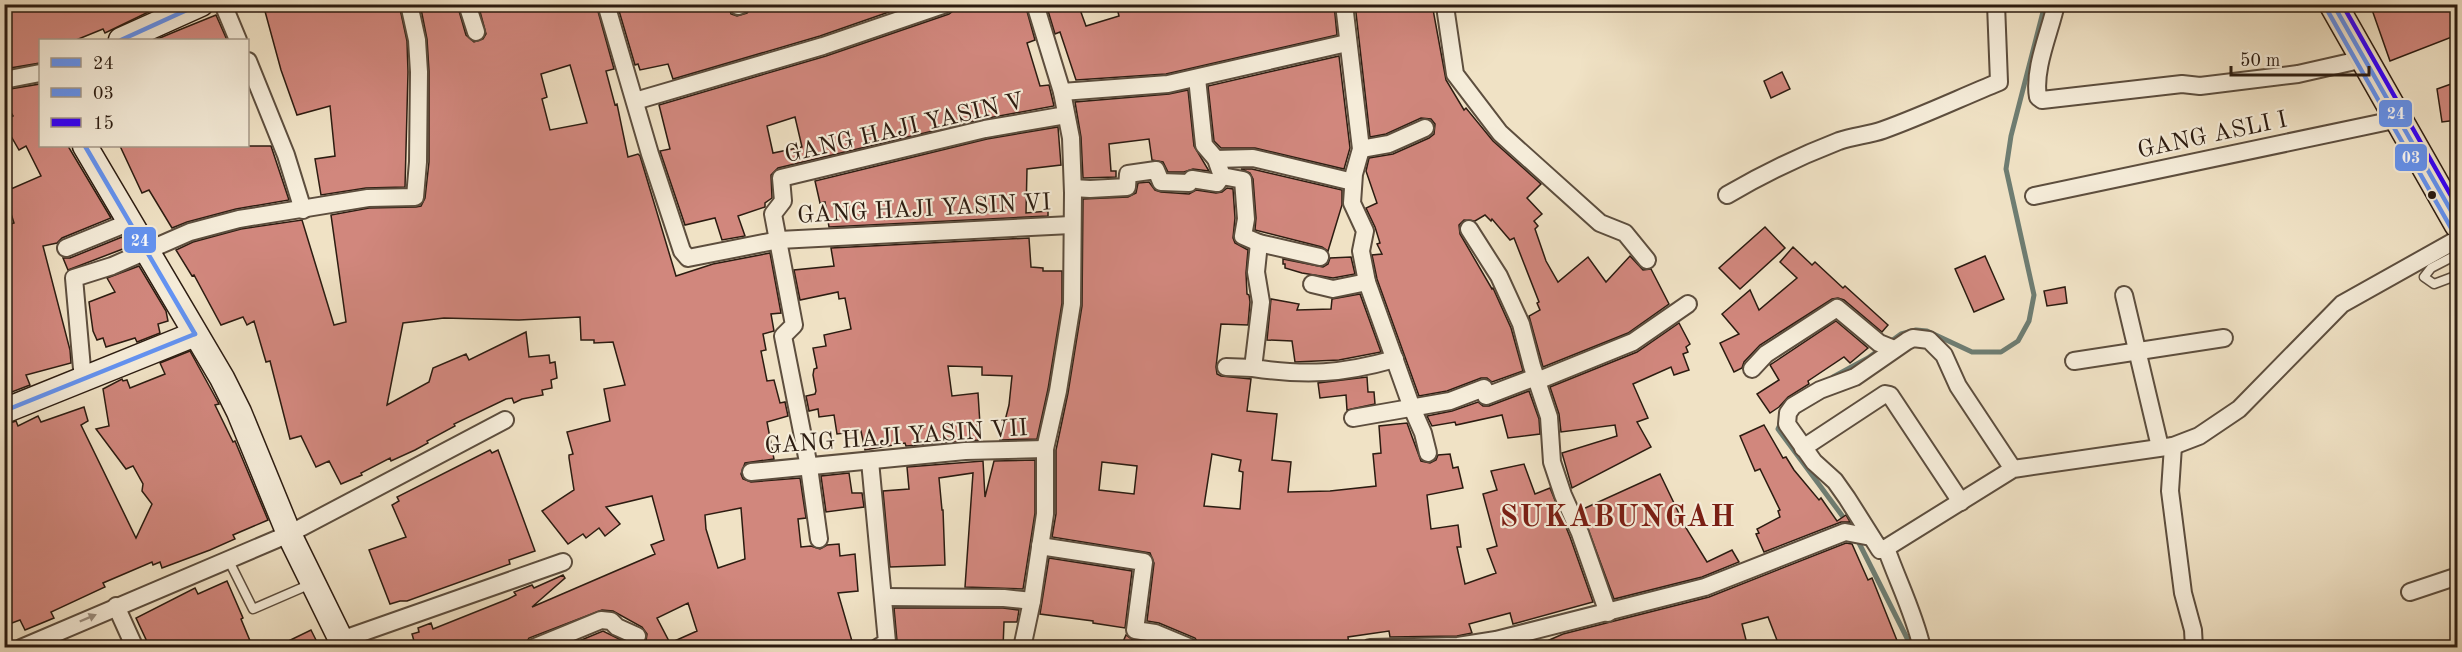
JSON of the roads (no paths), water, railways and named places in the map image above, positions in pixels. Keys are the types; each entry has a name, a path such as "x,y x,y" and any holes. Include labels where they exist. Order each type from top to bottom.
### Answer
{"main road":[{"path":"2333,4 2454,212"}],"street":[{"path":"123,39 201,4"},
{"path":"223,4 238,39"},
{"path":"83,380 74,278 112,267 190,232 229,222 297,208 303,210 368,198 415,197 418,176 418,72 417,40 409,4"},
{"path":"467,4 476,32"},
{"path":"606,4 635,101 823,46 946,4"},
{"path":"1022,648 1032,601 1045,514 1045,449 1058,391 1072,304 1071,138 1062,93 1035,4"},
{"path":"1344,4 1361,149 1353,182 1354,210 1365,231 1361,251 1368,282 1423,433 1428,453"},
{"path":"1447,4 1446,13 1455,74 1500,133 1600,223 1625,233 1647,260"},
{"path":"1727,195 1794,159 1841,140 1880,131 1911,120 1999,82 1996,4"},
{"path":"2056,4 2042,56 2037,90 2042,100 2182,84 2200,86 2298,74 2364,59"},
{"path":"1062,93 1167,84 1347,43"},
{"path":"249,63 286,155 303,210"},
{"path":"4,80 39,73"},
{"path":"1197,78 1204,145 1216,159 1222,176"},
{"name":"GANG HAJI YASIN VI","path":"635,101 684,255 688,258 779,240 1071,225"},
{"name":"GANG HAJI YASIN V","path":"779,240 773,214 783,201 780,182 784,176 985,129 1066,115"},
{"name":"GANG ASLI I","path":"2034,196 2399,119"},
{"path":"1361,149 1389,144 1425,128"},
{"path":"86,147 239,412 289,534 343,644 563,562"},
{"path":"1216,159 1253,158 1353,182"},
{"path":"1073,188 1127,187 1128,174 1156,170 1161,182 1189,183 1192,179 1217,183 1222,176"},
{"path":"1222,176 1243,180 1246,219 1243,236 1259,243 1320,257"},
{"path":"66,248 130,222"},
{"path":"1469,229 1499,276 1521,324 1549,417 1552,462 1608,613"},
{"path":"1888,346 1886,357 1855,377 1820,390 1793,406 1788,413 1787,424 1814,462 1834,481 1880,550 2013,468 2167,447 2199,436 2239,409 2342,304 2457,239"},
{"path":"779,240 794,325 783,336 809,467 819,539"},
{"path":"1253,368 1261,302 1256,272 1259,243"},
{"path":"1312,284 1333,289 1368,282"},
{"path":"2124,295 2137,353 2167,447 2170,491 2183,593 2193,630 2194,648"},
{"path":"1353,418 1450,401 1484,388 1486,396 1537,379 1633,342 1688,304"},
{"path":"1752,369 1766,354 1838,308 1888,346"},
{"path":"4,411 195,334"},
{"path":"1888,346 1911,336 1929,340 1944,355 1958,386 2013,468"},
{"path":"2074,361 2224,338"},
{"path":"1226,368 1253,368 1292,374 1334,372 1356,370 1395,359"},
{"path":"1803,448 1885,394 1890,395 1961,502"},
{"path":"21,648 289,534 505,420"},
{"name":"GANG HAJI YASIN VII","path":"751,472 965,451 1045,449"},
{"path":"870,461 887,642 877,648"},
{"path":"1370,648 1497,644 1705,587 1845,532 1871,537"},
{"path":"1040,546 1144,562 1135,630 1155,633 1191,648"},
{"path":"1886,548 1903,595 1916,622 1922,648"},
{"path":"2410,592 2455,577 2457,581"},
{"path":"883,597 993,597 1032,601"},
{"path":"116,606 135,648"},
{"path":"533,648 601,620 611,621 617,627 637,636"}],"lane":[{"path":"2457,254 2431,268 2424,277 2434,284 2457,275"},
{"path":"228,559 253,609 313,583"}],"waterway":[{"path":"1833,377 1868,358 1901,334 1916,330 1927,331 1972,352 2001,352 2018,341 2029,321 2034,295 2006,169 2011,136 2045,4"},
{"path":"1782,420 1778,429 1852,529"},
{"path":"1856,537 1912,648"}],"district":[{"name":"SUKABUNGAH","path":"1618,516"}]}
